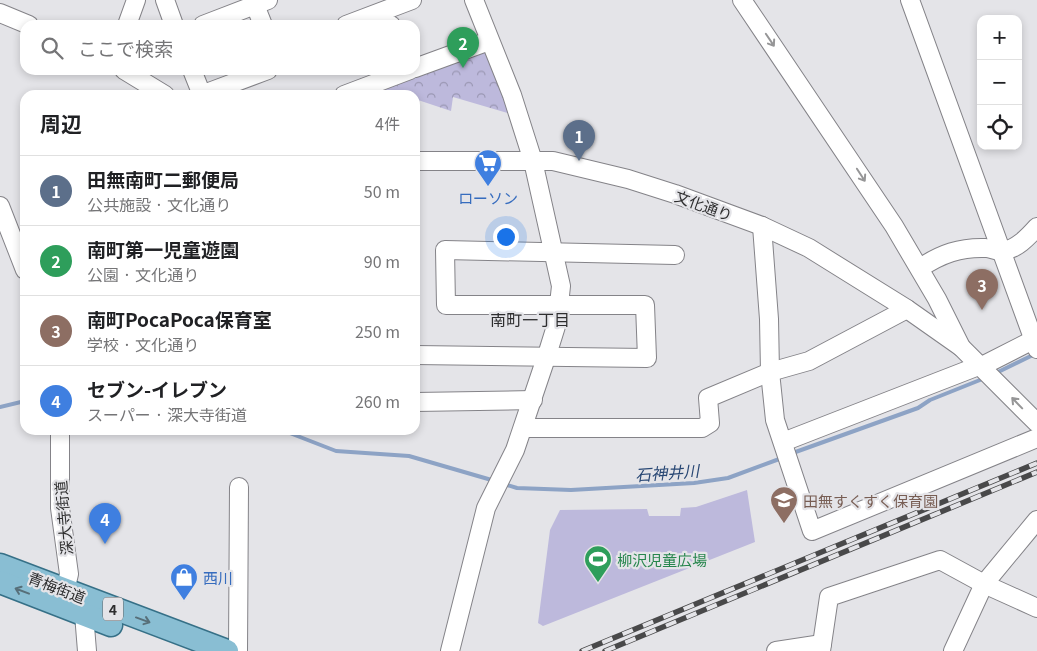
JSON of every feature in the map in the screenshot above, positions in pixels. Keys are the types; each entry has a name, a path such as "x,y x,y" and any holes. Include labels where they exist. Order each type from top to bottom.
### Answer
{"main road":[{"name":"青梅街道","path":"0,565 64,598 84,614 183,651"},
{"name":"青梅街道","path":"0,582 64,598 227,651"}],"street":[{"path":"129,20 136,0"},
{"path":"165,0 172,20"},
{"path":"390,20 412,0"},
{"path":"450,651 486,508 515,450 533,400 557,323 561,286 533,161 512,94 474,0"},
{"path":"742,0 894,226 920,268 961,348"},
{"path":"783,442 987,371 1036,342 910,0"},
{"path":"215,20 258,2 261,20"},
{"path":"0,13 20,21"},
{"path":"420,66 489,41"},
{"path":"132,75 157,90"},
{"path":"194,75 200,90"},
{"path":"215,90 255,75"},
{"path":"357,90 397,75"},
{"name":"文化通り","path":"420,161 553,161 628,179 762,226 809,248 907,309 961,348 987,371 1037,423"},
{"path":"0,206 6,236 20,261"},
{"path":"762,226 769,319 770,372 775,420 812,532 1037,438"},
{"path":"920,268 939,255 960,249 988,248 1002,252 1017,245 1037,227"},
{"path":"420,355 547,355 647,358 645,305 446,305 445,250 675,255"},
{"path":"523,428 702,428 710,423 708,398 770,372 809,361 907,309"},
{"path":"420,402 533,400"},
{"name":"深大寺街道","path":"60,435 60,508 69,574 64,598"},
{"path":"238,651 239,487"},
{"path":"952,651 984,584 1037,520"},
{"path":"776,651 822,648 829,597 940,560 984,584 1037,608"},
{"path":"84,614 87,651"}],"green space":[{"path":"486,48 514,115 453,97 451,111 420,101 420,90 386,90 377,87 411,75 420,75 420,72"},
{"name":"柳沢児童広場","path":"747,490 755,542 543,626 538,623 550,530 560,510 647,509 649,516 680,516 681,508 696,507"}],"waterway":[{"name":"石神井川","path":"994,374 1035,354"},
{"name":"石神井川","path":"790,454 918,408 930,400 985,378"},
{"name":"石神井川","path":"0,407 20,402"},
{"name":"石神井川","path":"295,435 336,451 409,456 495,481"},
{"name":"石神井川","path":"504,484 517,488 571,490 694,483 728,478 782,458"}],"railway":[{"path":"582,651 1037,463"},
{"path":"605,651 1037,472"}],"place":[{"name":"南町第一児童遊園","path":"463,68"},
{"name":"田無南町二郵便局","path":"579,161"},
{"name":"ローソン","path":"488,187"},
{"name":"南町PocaPoca保育室","path":"982,310"},
{"name":"田無すくすく保育園","path":"784,524"},
{"name":"セブン-イレブン","path":"105,544"},
{"name":"柳沢児童広場","path":"598,583"},
{"name":"西川","path":"184,601"}],"district":[{"name":"南町一丁目","path":"530,319"}]}
